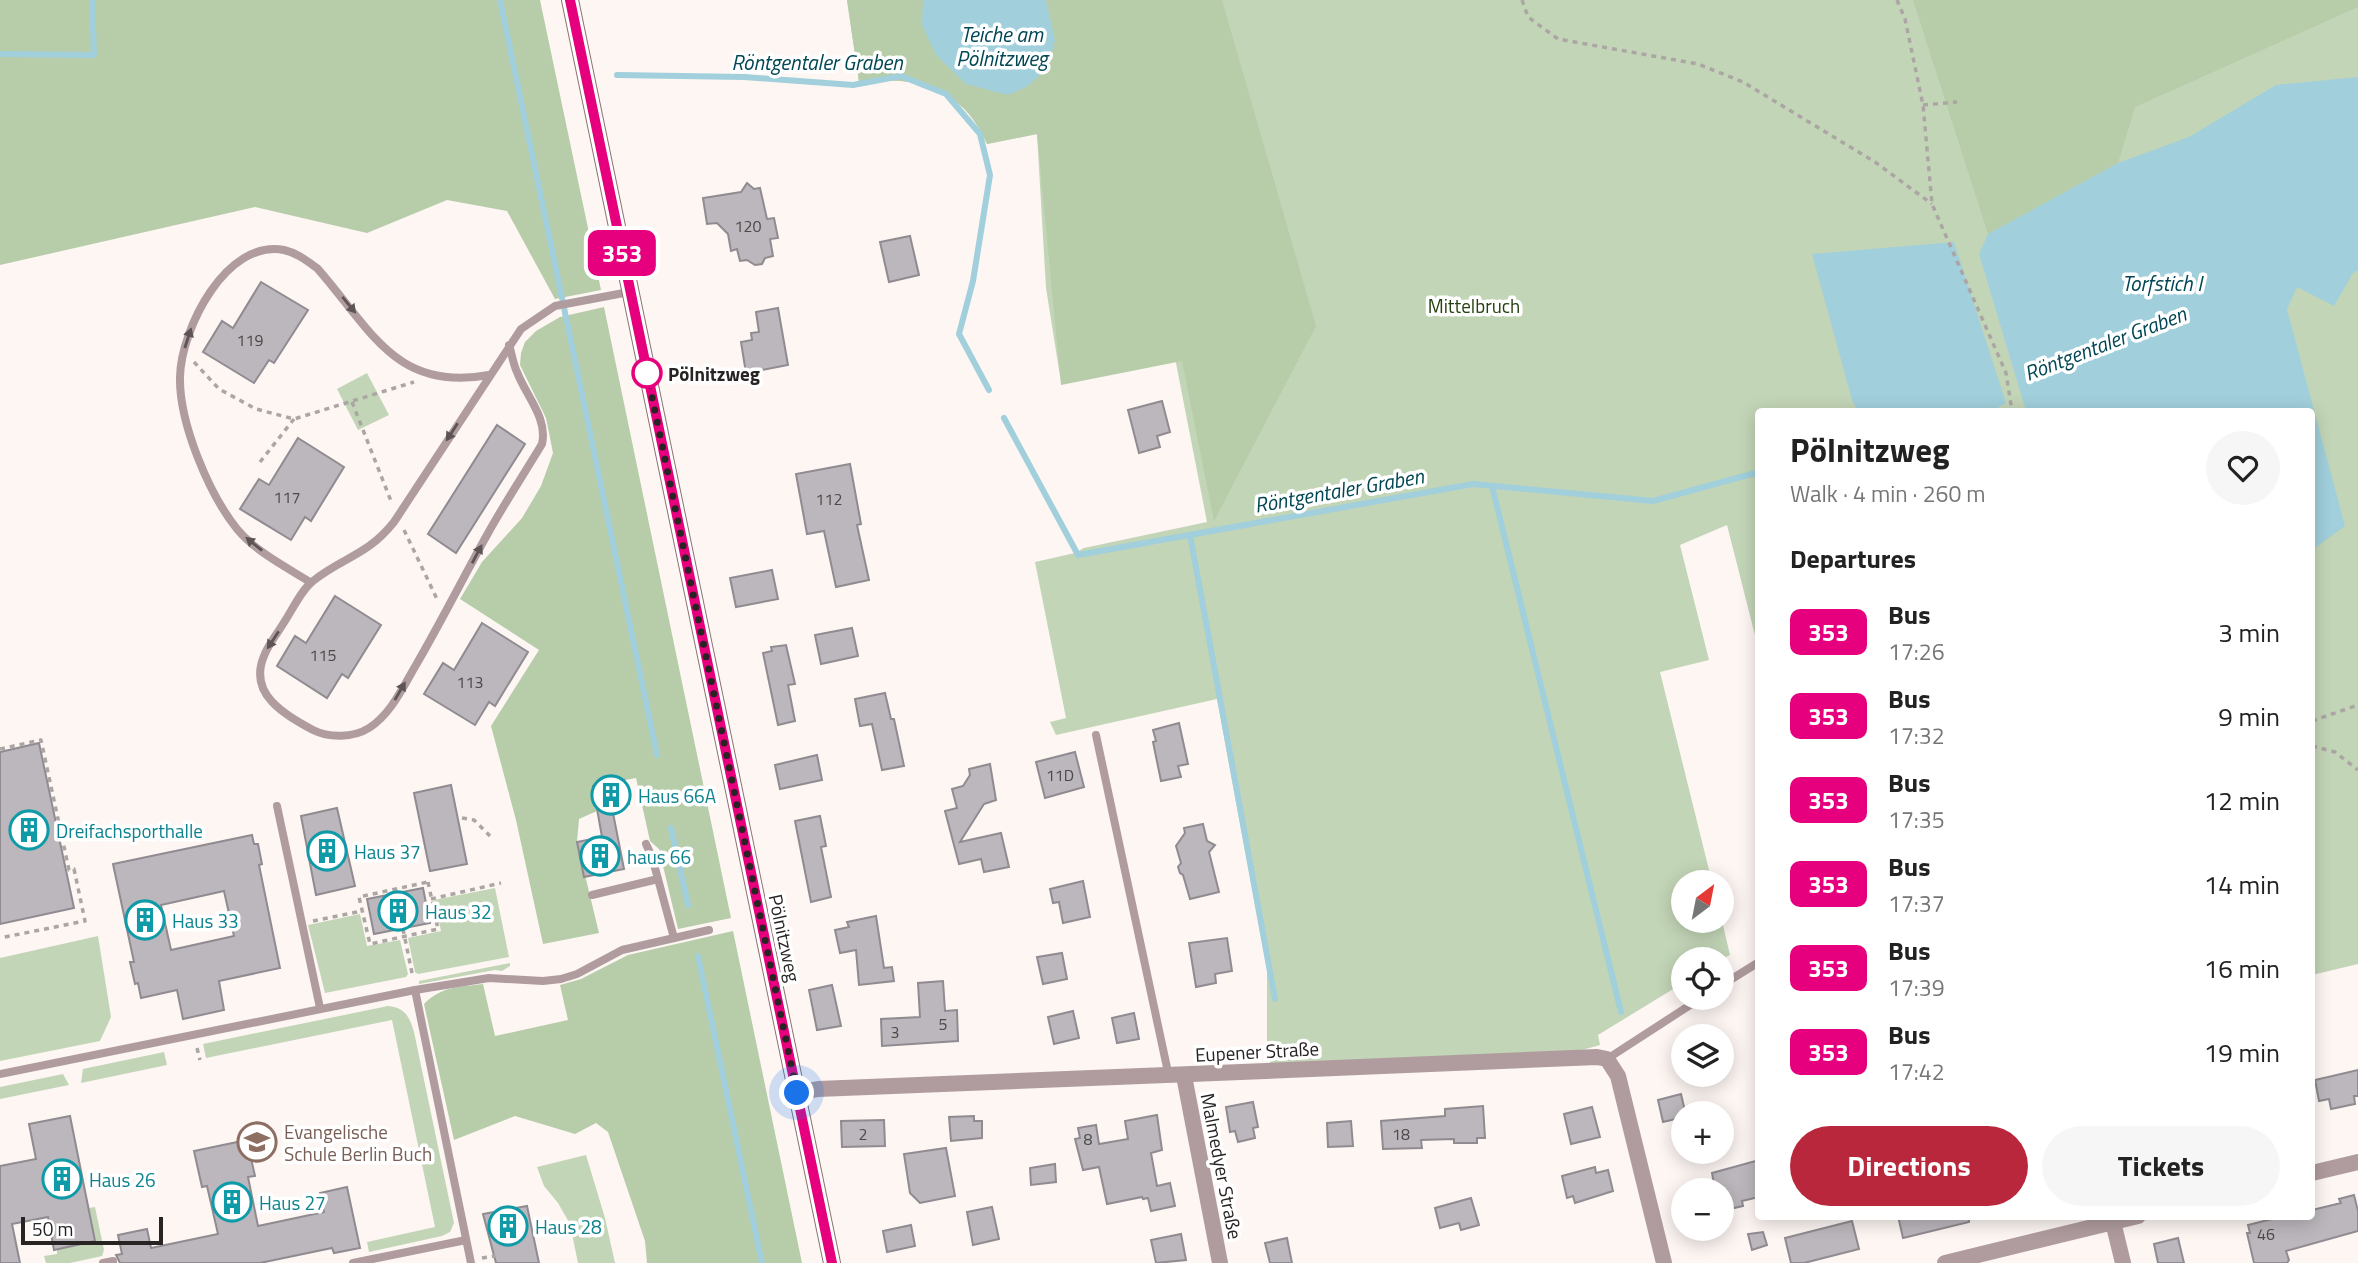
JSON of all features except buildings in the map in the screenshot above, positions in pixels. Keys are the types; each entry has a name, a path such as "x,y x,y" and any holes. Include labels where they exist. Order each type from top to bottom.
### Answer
{"street":[{"name":"Pölnitzweg","path":"570,0 832,1263"},
{"name":"Eupener Straße","path":"797,1093 818,1089 1597,1057 1607,1059"},
{"path":"1607,1059 1618,1076 1664,1263"},
{"name":"Malmedyer Straße","path":"1176,1076 1220,1263"},
{"path":"2315,1172 2358,1162"},
{"path":"1945,1263 2121,1220"},
{"path":"2113,1222 2123,1263"}],"lane":[{"path":"310,582 253,545 239,531 218,499 188,428 180,376 184,352 200,307 214,285 246,257 270,249 285,250 301,256 317,268 393,358 413,370 433,376 468,379 489,375"},
{"path":"509,345 516,372 543,424 542,444 488,533 445,615 390,708 369,729 354,734 338,736 318,732 300,723 271,703 260,685 259,672 264,654 310,582 381,539 509,345 521,329 555,306 629,292"},
{"path":"1096,735 1176,1076"},
{"path":"276,806 320,1008"},
{"path":"646,844 674,938"},
{"path":"592,895 658,879"},
{"path":"0,1074 415,990 489,978 543,981 561,979 577,974 622,950 709,930"},
{"path":"1734,978 1755,964"},
{"path":"415,990 471,1263"},
{"path":"1607,1059 1683,1010"},
{"path":"354,1263 466,1240"},
{"path":"103,1263 113,1263"}],"path":[{"path":"1522,0 1528,17 1558,39 1698,64 1743,82 1875,162 1932,204"},
{"path":"1897,0 1905,19 1923,104 1932,204 2006,373 2012,408"},
{"path":"1923,104 1957,102"},
{"path":"184,352 219,389 256,409 294,419 433,376"},
{"path":"260,462 294,419"},
{"path":"2315,721 2358,705"},
{"path":"0,749 41,740 69,870 74,869 85,920 0,938"},
{"path":"2315,747 2335,752 2358,770"},
{"path":"462,818 474,820 490,835"},
{"path":"428,882 438,929 370,944 362,911 359,897 428,882"},
{"path":"431,899 501,883"},
{"path":"302,923 362,911"},
{"path":"403,929 415,990"}],"green space":[{"path":"0,0 540,0 601,290 555,299 507,211 447,200 367,233 255,207 0,265"},
{"name":"Mittelbruch","path":"847,0 2358,0 2358,964 2315,974 2315,408 1755,408 1755,635 1727,525 1680,545 1709,660 1660,672 1709,870 1671,870 1671,933 1725,933 1728,947 1671,947 1671,990 1598,1035 1600,1045 1575,1052 1271,1068 1267,1047 1267,969 1217,699 1056,735 1050,722 1066,718 1035,562 1075,553 1084,548 1207,522 1174,353 1060,376 1046,288 1037,134 987,144 977,125 951,98 918,84 879,80 859,82"},
{"path":"847,0 923,0 922,25 1055,40 1046,0 1222,0 1316,326 1214,521 1182,361 1061,385 1037,134 987,144 965,110 935,89 899,81 859,82"},
{"path":"1913,0 2358,0 2358,7 2135,107 2118,163 1988,234"},
{"path":"604,307 731,918 678,929 659,849 650,841 636,778 593,786 597,811 579,819 577,842 599,933 543,944 516,820 491,726 539,650 460,599 482,562 522,518 541,486 553,453 546,418 520,365 525,342 536,331 560,317"},
{"path":"367,373 389,415 358,430 337,389"},
{"path":"495,888 509,957 418,974 415,972 408,938 441,931 434,900"},
{"path":"360,914 367,946 400,940 408,974 406,977 325,993 308,925"},
{"path":"733,931 802,1263 647,1263 645,1241 608,1132 596,1123 575,1134 515,1116 454,1140 424,1004 431,998 451,988 483,984 495,1036 568,1020 560,985 581,979 628,955"},
{"path":"98,936 111,1017 100,1041 0,1061 0,958"},
{"path":"510,963 510,966 502,971 419,984 419,981"},
{"path":"388,1006 399,1009 411,1022 454,1223 450,1232 442,1236 369,1252 367,1242 435,1227 392,1020 206,1058 203,1044"},
{"path":"164,1052 167,1065 81,1083 83,1069"},
{"path":"63,1074 69,1085 0,1099 0,1087"},
{"path":"586,1155 615,1263 578,1263 570,1224 544,1186 537,1167"},
{"path":"95,1207 104,1250 102,1256 70,1263 46,1263 44,1256 57,1254 57,1249 95,1241 89,1208"}],"water":[{"name":"Teiche am Pölnitzweg","path":"923,0 1046,0 1055,40 1048,67 1028,86 1008,95 966,84 936,55 922,25"},
{"name":"Torfstich I","path":"2358,77 2358,270 2353,273 2334,306 2297,287 2287,309 2313,408 2025,408 1979,254 1988,234 2118,163 2189,137 2276,85"},
{"path":"1954,242 2006,403 1997,408 1856,408 1812,254"},
{"name":"Torfstich I","path":"2315,414 2345,526 2315,548"}],"waterway":[{"path":"0,54 94,55 92,0"},
{"path":"500,0 657,755"},
{"name":"Röntgentaler Graben","path":"617,75 744,77 853,85 901,76 946,94 980,134 990,175 973,281 959,334 989,390"},
{"name":"Röntgentaler Graben","path":"1004,418 1078,555 1473,484 1653,501 1755,473"},
{"path":"1492,486 1621,1012"},
{"path":"1190,535 1275,999"},
{"path":"671,828 688,905"},
{"path":"698,956 762,1263"}],"bus line":[{"name":"353","path":"570,0 832,1263"}],"place":[{"name":"Pölnitzweg","path":"647,373"},
{"name":"Haus 66A","path":"611,795"},
{"name":"Dreifachsporthalle","path":"29,830"},
{"name":"Haus 37","path":"327,851"},
{"name":"haus 66","path":"600,856"},
{"name":"Haus 32","path":"398,911"},
{"name":"Haus 33","path":"145,920"},
{"name":"Evangelische Schule Berlin Buch","path":"257,1142"},
{"name":"Haus 26","path":"62,1179"},
{"name":"Haus 27","path":"232,1202"},
{"name":"Haus 28","path":"508,1226"}],"route":[{"path":"647,373 797,1093"}]}
